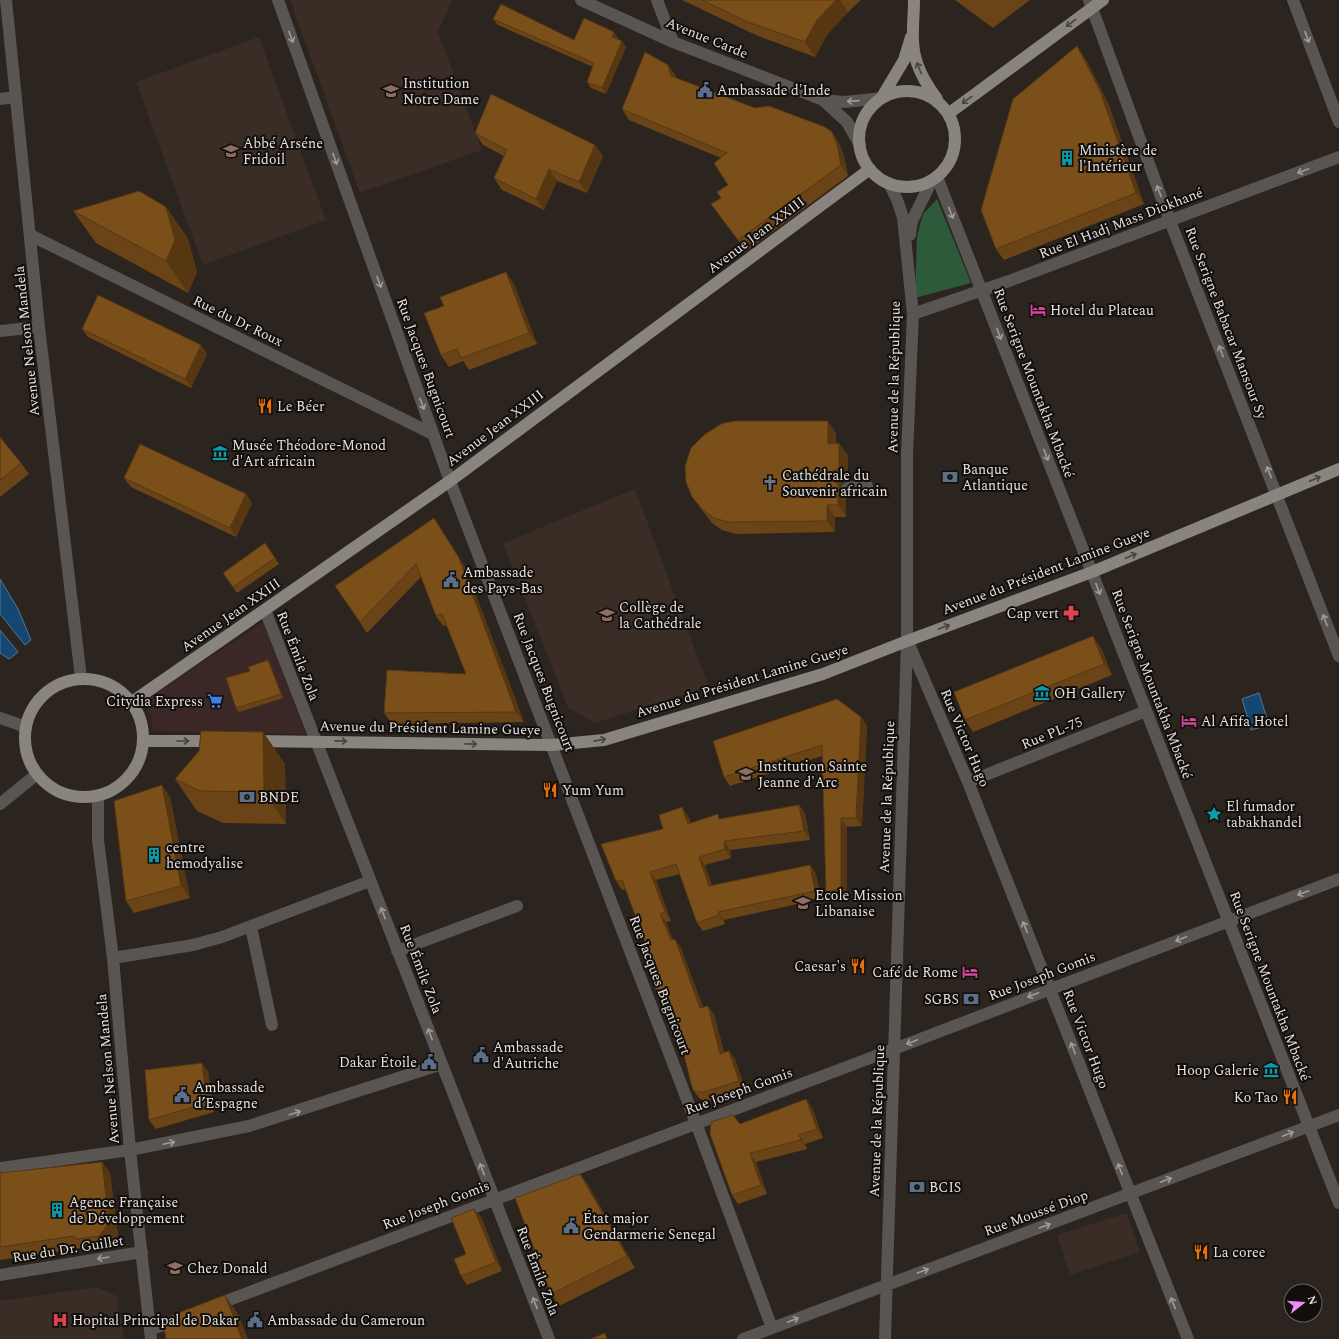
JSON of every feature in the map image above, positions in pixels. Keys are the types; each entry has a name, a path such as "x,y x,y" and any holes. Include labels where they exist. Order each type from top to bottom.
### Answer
{"main road":[{"path":"914,0 916,62 922,76 938,102 948,114 954,130 954,148 948,164 934,178 924,184 906,187 889,183 870,169 862,154 860,145 861,127 864,118 872,107 882,98 904,60 914,28"},
{"path":"948,114 1091,4 1102,0"},
{"path":"882,98 898,91 906,91 923,93 938,102"},
{"name":"Avenue Jean XXIII","path":"132,702 450,480 870,169"},
{"name":"Avenue du Président Lamine Gueye","path":"144,741 315,740 552,745 584,743 612,738 823,674 907,640 1092,572 1339,469"},
{"path":"81,678 92,678 113,685 132,702 141,720 144,741 141,756 135,770 119,786 98,796 81,797 64,794 54,789 37,774 26,751 26,726 29,716 45,692 62,682 81,678"}],"street":[{"name":"Avenue Nelson Mandela","path":"6,0 40,327 81,678"},
{"name":"Rue Jacques Bugnicourt","path":"278,0 450,480 696,1122 772,1328"},
{"name":"Avenue Carde","path":"581,0 674,42 823,100 845,102 882,98"},
{"path":"657,0 674,42"},
{"path":"1293,0 1339,122"},
{"name":"Rue Serigne Babacar Mansour Sy","path":"1091,4 1170,221 1339,656"},
{"path":"0,99 16,97"},
{"name":"Avenue Carde","path":"823,100 847,122 860,145"},
{"name":"Rue El Hadj Mass Diokhané","path":"913,314 982,291 1339,157"},
{"name":"Avenue de la République","path":"907,256 912,221 934,178"},
{"name":"Rue Serigne Mountakha Mbacké","path":"934,178 982,291 1339,1203"},
{"name":"Avenue de la République","path":"885,1339 907,640 907,454 913,314 903,218 898,202 889,183"},
{"name":"Rue du Dr Roux","path":"30,235 433,434"},
{"path":"0,331 40,327"},
{"path":"847,488 867,486"},
{"name":"Rue Émile Zola","path":"264,610 549,1339"},
{"name":"Rue Victor Hugo","path":"907,640 968,782 1188,1339"},
{"name":"Rue PL-75","path":"968,782 1146,711"},
{"path":"0,718 26,726"},
{"path":"0,804 37,774"},
{"name":"Avenue Nelson Mandela","path":"98,796 98,840 113,958 130,1150 151,1334"},
{"name":"Rue Joseph Gomis","path":"151,1334 198,1312 1339,879"},
{"path":"113,958 193,945 251,927 370,881"},
{"path":"397,951 517,906"},
{"path":"251,927 272,1025"},
{"path":"0,1168 130,1150 268,1121 442,1064"},
{"name":"Rue Moussé Diop","path":"743,1339 1339,1115"},
{"name":"Rue du Dr. Guillet","path":"0,1275 142,1252"}],"shaded area":[{"name":"Institution Notre Dame","path":"290,0 452,0 438,32 482,150 360,193"},
{"name":"Abbé Arséne Fridoil","path":"259,37 326,220 203,265 136,82"},
{"name":"Collège de la Cathédrale","path":"635,489 709,687 595,723 568,708 503,543"},
{"path":"263,622 306,734 153,731 151,717 144,701"},
{"path":"1127,1213 1140,1252 1070,1275 1057,1235"},
{"name":"Hopital Principal de Dakar","path":"96,1287 117,1296 124,1339 0,1339 0,1301"}],"green space":[{"path":"937,199 971,283 915,298 917,236 923,214"}],"water":[{"path":"0,579 18,609 31,640 25,645 0,614"},
{"path":"0,630 18,652 9,659 0,653"},
{"path":"1259,693 1269,725 1251,730 1242,699"}],"building":[{"path":"702,0 836,0 817,20 805,42 748,22"},
{"path":"501,4 574,40 584,18 614,32 612,37 622,41 602,88 587,82 594,63 493,19"},
{"name":"Ministère de l'Intérieur","path":"1077,46 1100,91 1136,193 996,249 981,210 1013,99"},
{"path":"645,52 668,65 671,76 755,108 769,106 825,127 832,132 837,145 841,165 738,240 711,204 721,198 717,192 728,185 714,163 727,153 622,109"},
{"path":"491,94 595,145 579,182 549,169 536,199 494,178 507,150 475,133"},
{"path":"139,191 166,207 175,240 166,261 73,211"},
{"path":"506,272 529,333 461,358 457,349 441,355 424,313 444,306 440,297"},
{"path":"98,295 201,345 185,379 82,329"},
{"name":"Cathédrale du Souvenir africain","path":"734,421 828,421 828,444 839,443 839,469 834,470 831,477 833,481 838,484 838,505 827,505 827,521 728,522 714,518 704,511 692,497 686,482 685,466 691,448 704,435 721,424"},
{"path":"0,437 21,463 0,480"},
{"path":"140,444 246,494 230,528 124,478"},
{"path":"434,518 459,558 516,712 384,713 387,670 466,674 442,614 436,616 416,564 360,622 335,586"},
{"path":"265,543 275,558 233,587 223,573"},
{"path":"1093,636 1104,664 965,720 954,692"},
{"path":"268,660 281,694 236,708 226,678 250,671 248,667"},
{"name":"Institution Sainte Jeanne d'Arc","path":"837,699 861,717 856,818 841,818 841,889 826,892 822,745 724,777 713,741"},
{"path":"201,731 263,732 264,792 200,791 175,779 199,751"},
{"name":"centre hemodyalise","path":"162,785 181,886 126,901 114,801"},
{"path":"799,805 804,831 724,841 725,849 699,857 709,886 810,865 815,891 718,912 719,915 697,923 676,864 650,872 665,912 660,914 671,940 675,939 700,1008 708,1006 720,1054 729,1051 739,1081 704,1092 697,1092 693,1090 683,1051 663,994 658,995 639,945 646,944 622,880 616,881 601,844 663,829 659,815 682,807 688,824 718,814 719,819"},
{"name":"Ambassade d’Espagne","path":"202,1063 207,1103 149,1120 145,1070"},
{"path":"806,1099 817,1129 799,1135 801,1140 750,1153 761,1185 732,1195 710,1134 711,1122 733,1115 740,1124"},
{"name":"Agence Française de Développement","path":"102,1162 109,1223 99,1236 76,1239 74,1236 0,1247 0,1173"},
{"path":"580,1174 627,1256 551,1294 515,1198"},
{"path":"474,1209 496,1262 461,1276 454,1259 466,1254 451,1218"},
{"path":"225,1295 242,1339 166,1339 164,1328 173,1315"},
{"path":"605,1333 607,1339 591,1339"}],"place":[{"name":"Ambassade d'Inde","path":"705,90"},
{"name":"Institution Notre Dame","path":"391,91"},
{"name":"Abbé Arséne Fridoil","path":"231,151"},
{"name":"Ministère de l'Intérieur","path":"1067,158"},
{"name":"Hotel du Plateau","path":"1038,310"},
{"name":"Le Béer","path":"265,406"},
{"name":"Musée Théodore-Monod d'Art africain","path":"220,453"},
{"name":"Banque Atlantique","path":"950,477"},
{"name":"Cathédrale du Souvenir africain","path":"770,483"},
{"name":"Ambassade des Pays-Bas","path":"451,580"},
{"name":"Cap vert","path":"1071,613"},
{"name":"Collège de la Cathédrale","path":"607,615"},
{"name":"OH Gallery","path":"1042,693"},
{"name":"Citydia Express","path":"215,701"},
{"name":"Al Afifa Hotel","path":"1189,721"},
{"name":"Institution Sainte Jeanne d'Arc","path":"746,774"},
{"name":"Yum Yum","path":"550,790"},
{"name":"BNDE","path":"247,797"},
{"name":"El fumador tabakhandel","path":"1214,814"},
{"name":"centre hemodyalise","path":"154,855"},
{"name":"Ecole Mission Libanaise","path":"803,903"},
{"name":"Caesar's","path":"858,966"},
{"name":"Café de Rome","path":"970,972"},
{"name":"SGBS","path":"971,999"},
{"name":"Ambassade d'Autriche","path":"481,1055"},
{"name":"Dakar Étoile","path":"429,1062"},
{"name":"Hoop Galerie","path":"1271,1070"},
{"name":"Ambassade d’Espagne","path":"182,1095"},
{"name":"Ko Tao","path":"1290,1097"},
{"name":"BCIS","path":"917,1187"},
{"name":"Agence Française de Développement","path":"57,1210"},
{"name":"État major Gendarmerie Senegal","path":"571,1226"},
{"name":"La coree","path":"1201,1252"},
{"name":"Chez Donald","path":"175,1268"},
{"name":"Hopital Principal de Dakar","path":"60,1320"},
{"name":"Ambassade du Cameroun","path":"255,1320"}]}
